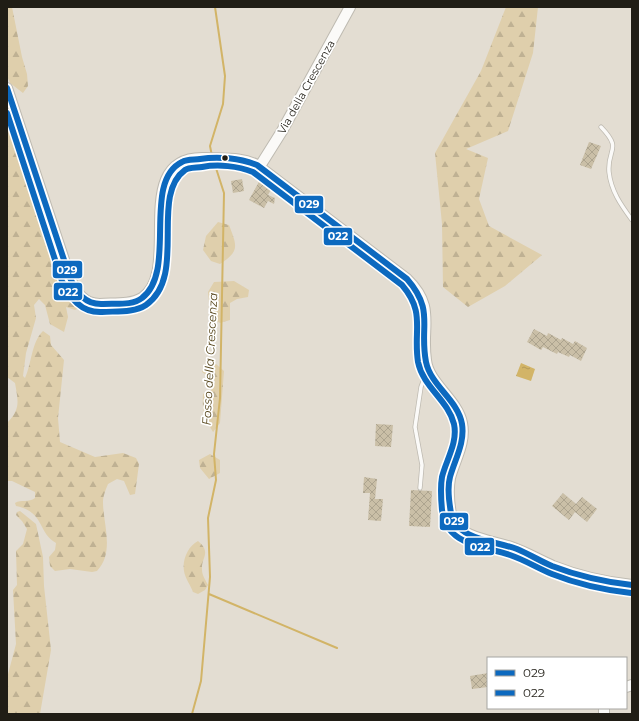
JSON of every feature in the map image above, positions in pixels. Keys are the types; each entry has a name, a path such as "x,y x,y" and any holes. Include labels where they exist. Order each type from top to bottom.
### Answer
{"street":[{"name":"Via della Crescenza","path":"260,166 282,131 350,7"},
{"path":"7,88 70,278 78,294 88,302 97,304 128,302 140,299 148,292 154,282 157,272 162,203 167,176 179,163 187,160 203,158 250,162 260,166 401,274 415,287 425,305 425,358 428,368 454,406 462,423 463,433 461,446 451,475 449,489 451,517 458,527 481,538 529,554 565,571 583,576 632,585"}],"lane":[{"path":"602,127 614,143 609,169 612,188 632,220"},
{"path":"420,488 422,465 415,427 421,387 428,368"}],"green space":[{"path":"7,7 12,7 27,74 28,86 23,93 10,83 7,76"},
{"path":"506,7 538,7 533,53 508,131 466,149 488,158 479,199 489,226 542,255 505,286 468,307 443,287 442,224 435,153 481,71"},
{"path":"7,104 69,294 80,307 75,310 66,307 68,317 64,332 50,324 45,305 39,299 34,305 36,318 26,353 23,376 25,378 36,341 43,331 50,336 51,345 64,360 58,418 60,442 95,457 123,453 136,458 139,464 135,494 130,495 124,481 117,479 108,484 103,502 107,538 106,555 97,571 92,572 70,569 55,571 50,566 49,557 55,550 56,543 46,533 32,513 16,506 15,503 20,501 28,501 35,498 35,492 12,481 7,481 7,423 15,413 17,400 15,383 7,377"},
{"path":"218,222 229,225 235,243 234,251 220,264 211,261 203,250 206,236"},
{"path":"234,281 249,290 248,297 237,299 230,303 230,320 220,323 211,318 208,292 214,282"},
{"path":"205,364 216,364 224,371 220,423 213,432 204,414 203,394 212,389 215,381 202,372"},
{"path":"210,454 220,460 220,473 209,479 200,468 199,460"},
{"path":"20,511 36,524 43,557 44,586 51,650 40,714 7,714 7,678 16,644 13,590 17,585 16,551 23,544 27,529 16,515 17,512"},
{"path":"198,541 202,545 205,552 202,570 203,576 208,585 205,590 198,594 193,592 186,576 184,571 184,562 186,554 191,546"}],"water":[{"path":"521,363 535,369 531,381 516,376"}],"building":[{"path":"589,142 601,146 591,169 580,165"},
{"path":"261,178 273,186 268,195 275,198 274,204 268,201 264,208 249,200"},
{"path":"242,179 244,191 233,193 231,181"},
{"path":"534,329 547,336 548,333 573,344 575,341 587,348 581,361 570,355 569,357 558,352 557,354 543,347 541,350 527,342"},
{"path":"376,424 393,425 391,447 375,446"},
{"path":"364,477 377,479 375,499 383,499 381,521 368,520 370,493 363,493"},
{"path":"411,490 432,491 430,527 409,526"},
{"path":"563,493 576,504 582,497 597,509 587,522 575,512 569,520 552,506"},
{"path":"487,673 487,687 472,689 470,676"}],"waterway":[{"name":"Fosso della Crescenza","path":"212,156 210,146 223,104 225,76 215,7"},
{"name":"Fosso della Crescenza","path":"192,714 201,681 210,577 208,518 216,480 214,454 220,398 224,193 214,162"},
{"path":"209,594 337,648"}],"transit line":[{"name":"029","path":"7,88 70,278 82,297 97,304 128,303 138,301 152,285 158,268 161,207 164,188 170,172 182,162 207,158 221,158 236,159 257,165 407,279 416,290 421,300 423,310 424,349 429,371 460,415 462,424 463,431 461,444 450,477 448,490 451,513 454,522 460,529 478,538 517,549 562,570 592,578 632,585"},
{"name":"022","path":"7,113 62,281 73,299 82,307 95,312 136,309 146,305 158,292 165,275 170,198 175,182 185,170 208,166 221,166 241,168 253,172 402,285 414,304 417,322 418,362 425,379 447,408 454,424 455,431 453,445 442,477 441,489 441,502 445,522 452,532 459,538 471,544 515,557 561,578 591,586 631,593"}]}
